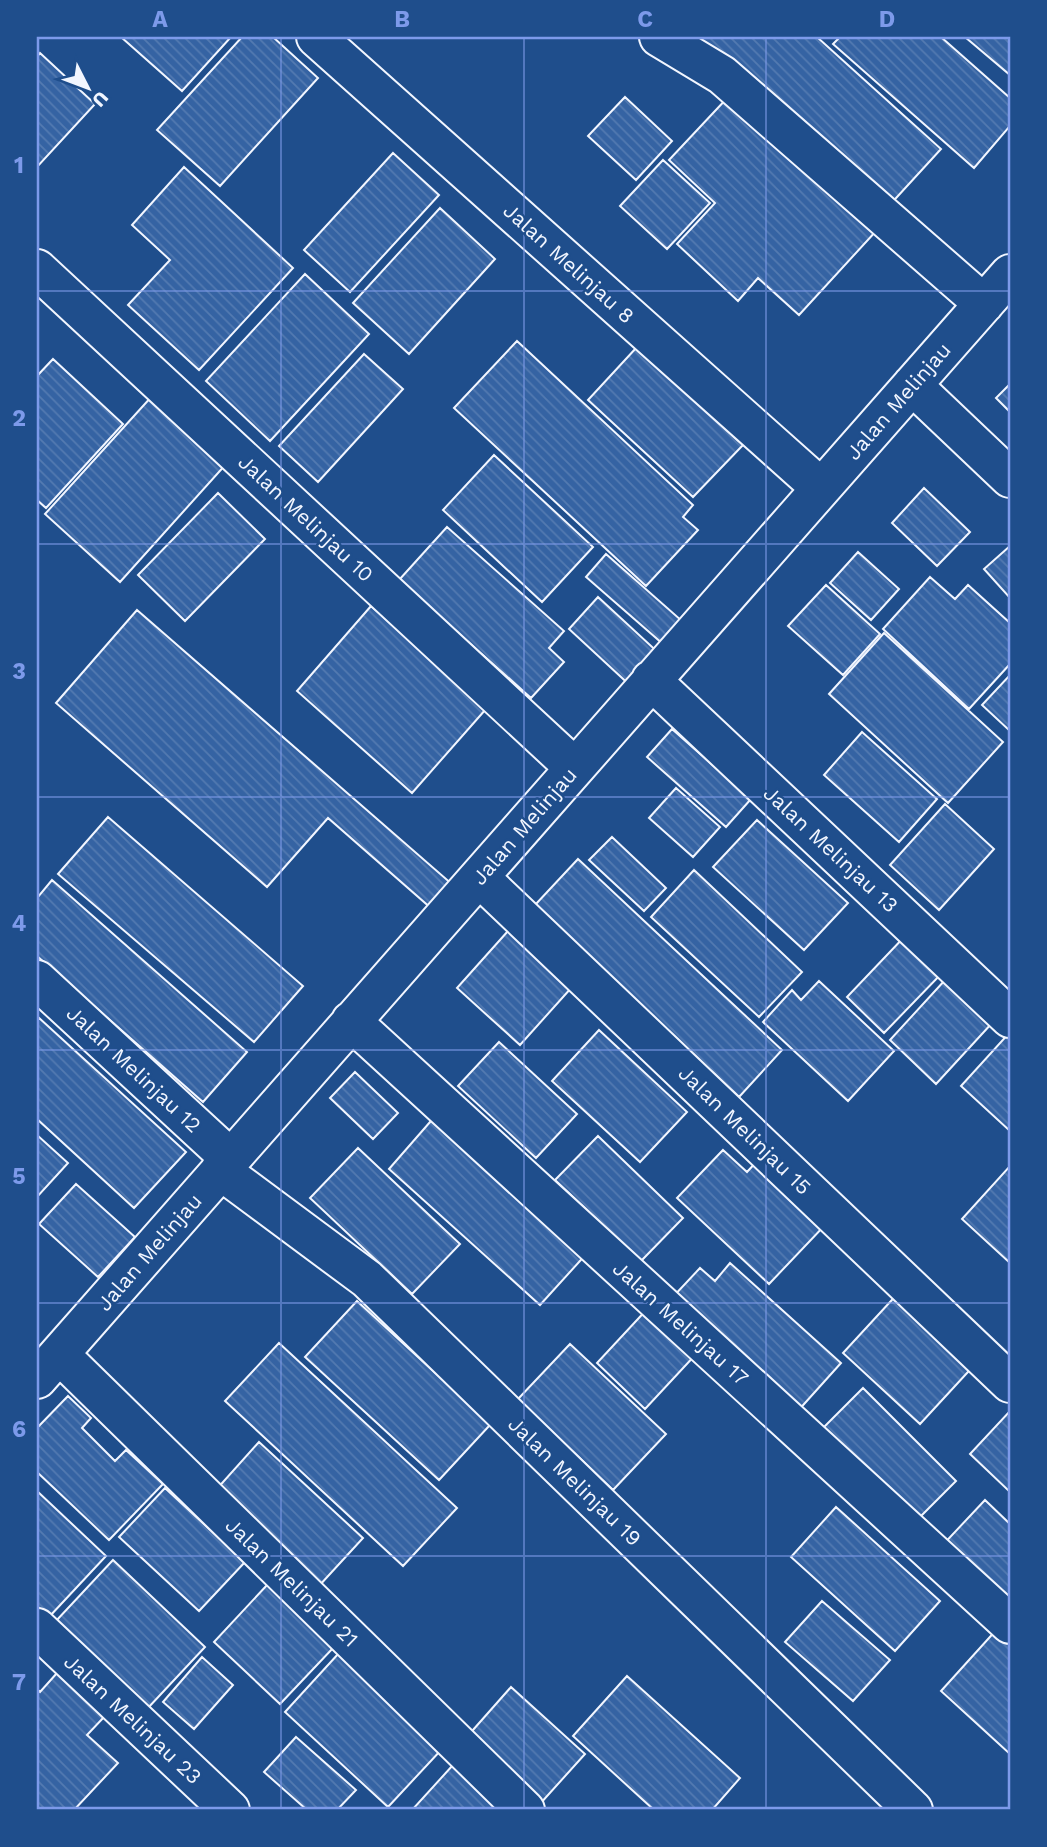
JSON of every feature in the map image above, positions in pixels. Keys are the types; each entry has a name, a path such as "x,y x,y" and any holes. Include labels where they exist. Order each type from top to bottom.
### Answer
{"street":[{"name":"Jalan Melinjau 8","path":"316,37 821,488"},
{"path":"659,37 722,75 984,304"},
{"name":"Jalan Melinjau 10","path":"37,269 575,768"},
{"name":"Jalan Melinjau","path":"48,1367 1010,274"},
{"path":"912,385 1010,478"},
{"name":"Jalan Melinjau 13","path":"651,680 1010,1018"},
{"name":"Jalan Melinjau 15","path":"479,877 1010,1383"},
{"name":"Jalan Melinjau 12","path":"37,980 226,1164"},
{"name":"Jalan Melinjau 17","path":"351,1021 1010,1624"},
{"name":"Jalan Melinjau 19","path":"226,1164 367,1279 913,1810"},
{"name":"Jalan Melinjau 21","path":"48,1367 525,1810"},
{"name":"Jalan Melinjau 23","path":"37,1628 230,1810"}],"building":[{"path":"121,37 231,37 182,91"},
{"path":"242,37 273,37 318,78 220,186 157,130"},
{"path":"696,37 817,37 941,149 886,209"},
{"path":"840,37 941,37 1010,98 1010,126 974,168 833,44"},
{"path":"965,37 1010,37 1010,75"},
{"path":"40,53 95,104 37,167 37,57"},
{"path":"730,95 877,230 799,315 758,278 738,301 677,244 715,203 669,160"},
{"path":"625,97 672,141 636,180 588,136"},
{"path":"393,153 439,195 350,292 304,250"},
{"path":"663,160 710,203 667,249 620,206"},
{"path":"184,167 293,268 199,370 128,305 170,260 132,225"},
{"path":"440,208 495,259 409,354 353,303"},
{"path":"305,274 369,334 270,441 206,381"},
{"path":"517,341 693,505 683,517 698,530 646,586 454,408"},
{"path":"637,347 743,445 693,497 588,400"},
{"path":"364,354 403,389 318,482 279,446"},
{"path":"53,359 123,424 46,508 37,500 37,376"},
{"path":"1010,384 1010,412 996,398"},
{"path":"153,395 227,463 120,582 45,514"},
{"path":"494,455 593,547 542,602 443,510"},
{"path":"924,488 970,532 937,566 892,523"},
{"path":"218,493 265,539 185,621 138,575"},
{"path":"447,527 564,631 549,648 564,662 531,698 399,580"},
{"path":"1010,546 1010,598 984,569"},
{"path":"858,552 899,589 871,620 830,583"},
{"path":"606,554 682,621 663,644 586,577"},
{"path":"930,577 955,599 968,585 1010,623 1010,664 969,709 883,629"},
{"path":"826,585 880,634 843,675 788,626"},
{"path":"598,597 663,657 634,689 569,629"},
{"path":"371,606 486,709 412,793 297,691"},
{"path":"137,610 461,892 440,916 328,818 267,887 56,703"},
{"path":"884,633 1003,742 948,803 829,694"},
{"path":"1010,675 1010,731 982,705"},
{"path":"672,729 751,799 726,827 647,757"},
{"path":"862,732 937,799 899,842 824,775"},
{"path":"676,788 720,827 693,857 649,818"},
{"path":"945,804 994,849 939,910 890,865"},
{"path":"108,817 303,986 254,1042 58,874"},
{"path":"757,820 848,903 804,950 713,867"},
{"path":"612,837 666,888 644,911 589,860"},
{"path":"578,859 782,1050 739,1097 535,905"},
{"path":"694,870 802,972 759,1017 651,917"},
{"path":"52,880 247,1052 203,1102 37,956 37,898"},
{"path":"508,931 572,987 520,1045 457,988"},
{"path":"907,934 944,971 884,1033 847,997"},
{"path":"946,979 993,1022 936,1084 890,1040"},
{"path":"819,981 894,1051 848,1101 763,1022 792,990 801,1000"},
{"path":"38,1017 186,1152 134,1208 37,1119"},
{"path":"599,1030 687,1112 640,1162 552,1081"},
{"path":"1010,1032 1010,1131 961,1086"},
{"path":"499,1042 577,1114 536,1158 458,1086"},
{"path":"355,1072 398,1113 373,1139 330,1098"},
{"path":"437,1114 589,1251 540,1305 389,1169"},
{"path":"37,1135 68,1163 37,1197"},
{"path":"598,1136 683,1218 641,1261 555,1180"},
{"path":"358,1148 460,1244 412,1294 310,1198"},
{"path":"723,1150 747,1172 758,1160 826,1224 769,1284 677,1198"},
{"path":"1010,1166 1010,1263 962,1219"},
{"path":"76,1184 135,1237 98,1277 39,1224"},
{"path":"730,1263 841,1363 796,1413 670,1300 700,1268 715,1281"},
{"path":"902,1289 979,1360 920,1424 843,1353"},
{"path":"357,1301 442,1379 453,1366 502,1412 439,1480 305,1357"},
{"path":"650,1306 698,1352 645,1409 597,1363"},
{"path":"279,1343 457,1508 403,1566 225,1401"},
{"path":"570,1344 666,1434 613,1490 518,1399"},
{"path":"863,1388 956,1481 917,1520 824,1427"},
{"path":"68,1396 91,1418 82,1428 115,1461 126,1450 163,1484 109,1540 37,1472 37,1428"},
{"path":"1010,1411 1010,1492 970,1454"},
{"path":"259,1442 363,1538 318,1587 215,1491"},
{"path":"165,1488 245,1562 199,1611 119,1537"},
{"path":"37,1491 106,1556 49,1617 37,1606"},
{"path":"985,1500 1010,1524 1010,1617 938,1550"},
{"path":"836,1507 940,1601 895,1651 791,1557"},
{"path":"113,1560 205,1647 147,1709 55,1622"},
{"path":"268,1584 334,1647 280,1704 214,1642"},
{"path":"822,1601 890,1660 853,1701 785,1642"},
{"path":"998,1628 1010,1640 1010,1754 941,1691"},
{"path":"339,1653 442,1749 388,1807 285,1712"},
{"path":"202,1657 233,1685 194,1729 163,1702"},
{"path":"57,1673 105,1716 87,1735 118,1763 74,1810 37,1810 37,1689 40,1692"},
{"path":"627,1676 740,1778 712,1810 654,1810 573,1736"},
{"path":"511,1687 585,1754 539,1805 465,1739"},
{"path":"296,1737 356,1790 337,1810 307,1810 264,1772"},
{"path":"453,1765 503,1810 412,1810"}]}
